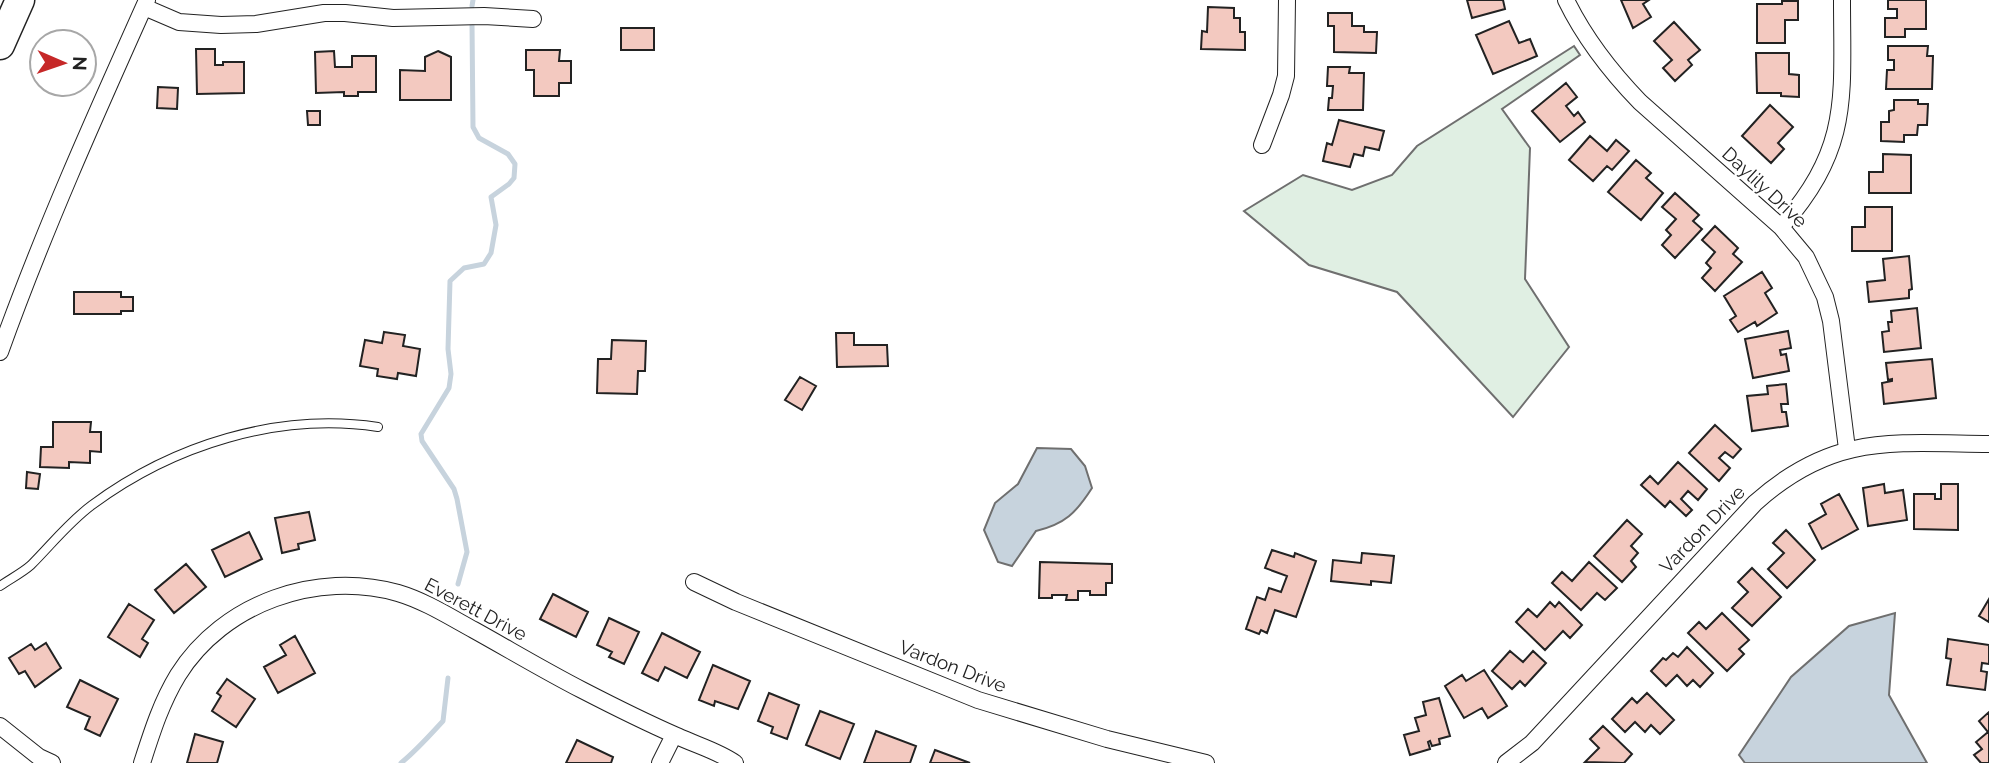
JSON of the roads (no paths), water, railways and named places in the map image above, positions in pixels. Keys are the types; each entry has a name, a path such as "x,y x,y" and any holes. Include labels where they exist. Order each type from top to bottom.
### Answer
{"highway":[{"path":"0,45 20,0"}],"street":[{"path":"1262,145 1286,76 1287,0"},
{"name":"Daylily Drive","path":"1566,0 1590,44 1618,80 1781,227 1806,257 1825,297 1831,321 1847,449"},
{"path":"1781,227 1815,183 1835,140 1841,103 1842,0"},
{"path":"0,352 66,183 146,3 179,22 220,25 256,24 335,13 393,18 484,16 533,19"},
{"name":"Vardon Drive","path":"1506,763 1532,743 1755,503 1796,470 1826,455 1847,449 1895,444 1989,444"},
{"name":"Vardon Drive","path":"694,582 736,602 978,700 1107,739 1206,763"},
{"name":"Everett Drive","path":"142,763 166,695 180,672 210,637 248,611 272,599 328,587 369,587 416,600 583,691 738,762"},
{"path":"0,726 39,757 52,763"},
{"path":"660,763 674,734"}],"lane":[{"path":"0,586 29,566 90,506 148,469 202,445 263,430 323,421 378,427"}],"waterway":[{"path":"472,6 473,0"},
{"path":"458,584 467,552 457,499 454,489 422,441 421,434 449,388 450,281 464,268 484,264 491,253 496,225 491,197 514,178 515,164 508,154 479,138 473,127 472,23"},
{"path":"401,763 443,721 448,678"}]}
